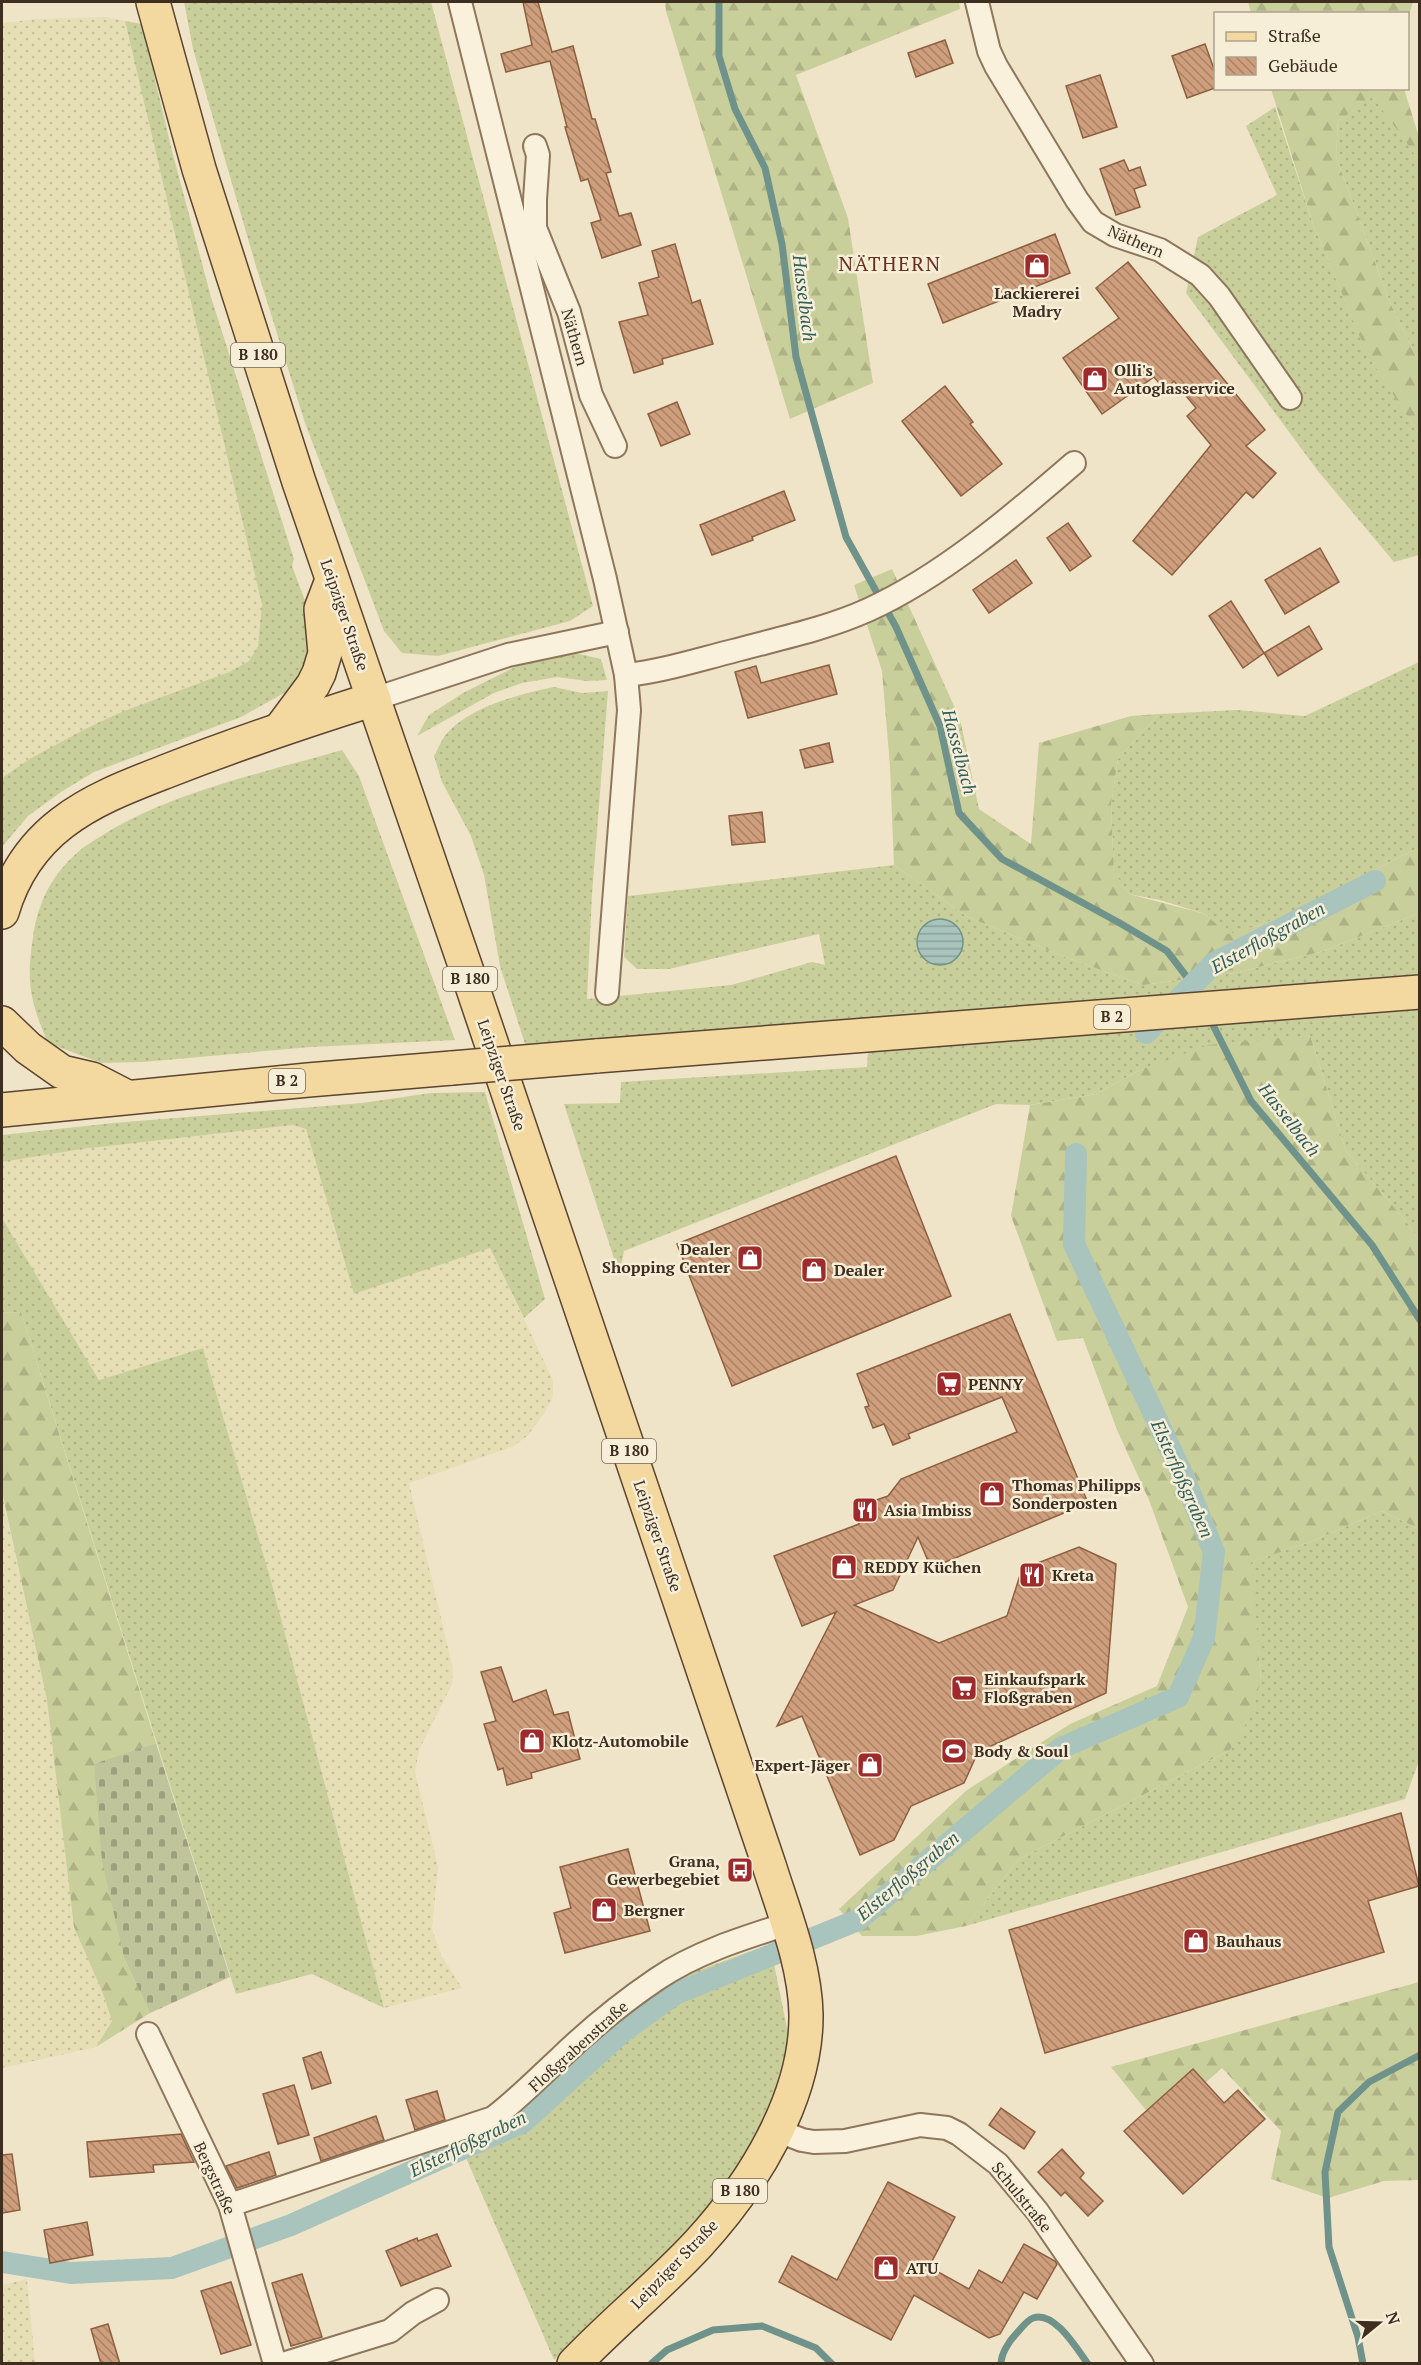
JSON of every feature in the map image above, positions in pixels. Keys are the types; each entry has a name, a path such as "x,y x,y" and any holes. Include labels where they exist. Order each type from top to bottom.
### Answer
{"main road":[{"name":"Leipziger Straße","path":"153,2 199,169 299,482 769,1865 789,1929 804,1993 805,2036 795,2082 776,2130 745,2183 699,2242 574,2364"},
{"path":"281,728 313,685 319,673 325,653 321,609 332,579"},
{"path":"2,912 16,876 35,849 75,814 133,785 281,728 374,699"},
{"name":"B 2","path":"2,1110 596,1056 1419,992"},
{"path":"2,1023 28,1048 62,1072 92,1079 126,1097"}],"street":[{"path":"460,2 527,230 626,675 629,710 608,993"},
{"name":"Näthern","path":"977,2 989,51 996,66 1077,200 1093,222 1115,235 1160,250 1200,275 1219,296 1290,398"},
{"name":"Näthern","path":"535,146 538,155 534,200 527,230 569,312 591,395 615,446"},
{"path":"626,675 649,672 750,646 866,611 896,595 1008,520 1074,463"},
{"path":"374,699 508,656 617,632"},
{"name":"Floßgrabenstraße","path":"230,2205 493,2118 521,2097 560,2057 602,2020 658,1978 693,1959 789,1929"},
{"name":"Bergstraße","path":"148,2034 230,2205 275,2364"},
{"name":"Schulstraße","path":"776,2130 814,2142 845,2141 920,2125 947,2128 959,2134 998,2164 1037,2211 1142,2364"},
{"path":"283,2364 390,2331 412,2313 437,2300"}],"shaded area":[{"path":"106,17 125,21 262,605 262,620 258,646 249,661 229,672 119,713 87,728 31,758 2,778 2,23 37,19"},
{"path":"293,1125 306,1129 354,1294 490,1248 553,1380 553,1396 544,1414 528,1435 514,1446 409,1483 453,1669 452,1684 419,1750 415,1772 438,1867 432,1929 441,1955 462,1988 384,2008 270,1577 203,1348 99,1380 2,1218 2,1162 82,1149"},
{"path":"2,1466 3,1497 47,1700 60,1808 102,1991 112,2021 96,2047 2,2068"},
{"path":"27,2279 35,2363 2,2363 2,2285"}],"green space":[{"path":"184,2 431,2 593,606 570,621 438,656 402,653 384,631 305,423 255,263 193,49"},
{"path":"665,2 959,2 960,9 796,75 848,218 873,383 790,419 666,11"},
{"path":"1248,2 1413,2 1409,16 1409,12 1251,12"},
{"path":"125,21 142,24 172,151 211,297 294,559 292,566 310,614 313,635 305,667 293,688 241,717 94,772 28,816 2,847 2,778 31,758 119,713 229,672 249,661 258,646 262,605"},
{"path":"1271,90 1404,90 1419,137 1419,160 1373,97 1338,121 1336,157 1391,305 1419,362 1419,434 1368,356 1313,224"},
{"path":"1373,96 1419,160 1419,362 1391,305 1336,157 1338,121"},
{"path":"1275,107 1313,224 1368,355 1419,434 1419,555 1394,562 1318,471 1186,293 1198,237 1277,195 1246,126"},
{"path":"892,569 960,719 979,809 1031,844 1039,743 1131,716 1159,714 1118,759 1111,805 1114,872 1129,894 1205,914 1228,934 1302,909 1419,848 1419,913 1324,951 1235,973 1143,985 1062,956 966,916 894,865 890,767 882,671 854,585"},
{"path":"571,652 601,659 607,680 587,681 557,677 522,683 494,693 417,736 429,715 463,693 521,664"},
{"path":"1419,662 1419,848 1302,909 1228,935 1205,914 1160,900 1129,894 1114,873 1111,805 1118,759 1159,714 1237,710 1305,716"},
{"path":"554,687 582,693 608,691 592,895 587,999 731,985 812,962 825,965 819,934 669,969 637,969 624,957 628,896 894,865 966,916 1062,956 1143,985 1235,973 1324,951 1419,913 1419,1241 1405,1220 1346,1151 1310,1035 1140,1070 1096,1094 1030,1105 996,1104 624,1251 619,1274 564,1104 620,1103 621,1082 867,1067 870,1021 593,1040 526,1047 500,966 484,875 471,836 442,782 434,756 448,732 470,715 512,697"},
{"path":"342,750 359,776 455,1040 311,1047 143,1062 101,1063 48,1043 33,1003 30,980 31,953 38,912 48,889 69,860 82,848 106,833 160,806 221,784"},
{"path":"1310,1035 1346,1151 1405,1220 1419,1241 1419,1529 1382,1511 1310,1542 1251,1562 1261,1681 1247,1722 1230,1750 1019,1859 966,1926 917,1936 862,1936 839,1909 967,1790 1070,1724 1157,1686 1188,1607 1149,1500 1117,1430 1083,1338 1057,1341 1011,1216 1030,1105 1096,1094 1140,1070 1208,1045"},
{"path":"485,1092 545,1299 524,1318 490,1248 354,1294 306,1129 293,1125 82,1149 2,1162 2,1135 113,1123 362,1103 431,1093"},
{"path":"2,1218 99,1380 203,1348 270,1577 384,2008 312,1974 236,1994 21,1312 2,1313"},
{"path":"21,1312 156,1743 94,1765 124,1958 150,2013 96,2047 112,2021 102,1991 74,1927 47,1700 3,1496 2,1313"},
{"path":"1382,1511 1419,1529 1419,1761 1405,1799 966,1926 1019,1859 1230,1750 1261,1681 1250,1562 1310,1542"},
{"path":"156,1743 230,1977 150,2013 124,1958 102,1861 94,1764"},
{"path":"770,1944 789,2038 772,2101 742,2165 702,2217 638,2284 554,2360 460,2144 513,2121 651,1996 691,1973"},
{"path":"1419,1982 1419,2180 1384,2181 1328,2198 1271,2179 1281,2131 1222,2068 1158,2125 1111,2067"}],"water":[{"path":"940,919 956,926 963,942 956,958 940,965 924,958 917,942 924,926"}],"building":[{"path":"523,2 538,2 552,52 573,46 592,119 595,119 611,172 606,173 619,216 631,213 641,245 602,258 591,223 601,220 588,179 581,181 565,127 567,127 550,61 506,72 501,54 532,45"},
{"path":"945,40 953,63 916,77 908,53"},
{"path":"1205,44 1214,69 1214,88 1187,98 1172,56"},
{"path":"1100,75 1117,127 1083,138 1066,86"},
{"path":"1124,160 1129,171 1140,167 1146,185 1134,189 1140,207 1116,215 1100,169"},
{"path":"1055,234 1070,273 943,323 928,284"},
{"path":"675,244 692,303 700,300 713,344 662,359 663,364 634,373 619,322 648,315 639,283 659,277 652,251"},
{"path":"1128,262 1265,430 1246,446 1276,473 1253,498 1246,492 1172,575 1133,541 1211,445 1187,416 1196,408 1174,381 1165,390 1154,377 1102,414 1063,358 1119,318 1096,288"},
{"path":"945,386 973,422 970,424 1002,464 961,496 902,421"},
{"path":"677,402 690,434 661,446 648,414"},
{"path":"784,491 795,520 752,537 753,540 712,555 700,525"},
{"path":"1068,523 1091,556 1070,571 1047,538"},
{"path":"1320,548 1339,582 1285,614 1265,580"},
{"path":"1016,560 1032,583 989,613 973,590"},
{"path":"1231,601 1264,653 1243,668 1209,616"},
{"path":"1309,626 1322,649 1278,676 1264,653"},
{"path":"829,665 837,694 748,718 735,672 756,666 761,683"},
{"path":"829,743 833,762 805,768 800,750"},
{"path":"762,812 765,842 732,845 729,816"},
{"name":"Dealer","path":"896,1156 951,1296 732,1386 677,1244"},
{"path":"1010,1314 1088,1503 931,1568 918,1537 893,1590 854,1605 939,1643 1007,1616 1022,1569 1079,1547 1116,1564 1106,1693 978,1752 964,1783 911,1806 894,1840 860,1855 802,1716 777,1726 836,1612 802,1626 774,1556 859,1524 853,1508 888,1496 901,1479 1017,1432 1002,1397 908,1434 910,1438 893,1445 884,1424 873,1428 865,1407 869,1406 857,1374"},
{"name":"Klotz-Automobile","path":"501,1667 513,1702 546,1690 554,1715 568,1712 580,1759 531,1773 532,1778 507,1785 503,1768 498,1770 484,1724 496,1721 481,1672"},
{"name":"Bauhaus","path":"1401,1813 1419,1886 1368,1901 1384,1952 1045,2053 1009,1930"},
{"name":"Bergner","path":"628,1849 650,1931 565,1953 554,1913 571,1908 560,1867"},
{"path":"321,2052 331,2083 312,2089 303,2058"},
{"path":"1193,2069 1224,2103 1238,2090 1265,2119 1183,2194 1124,2131"},
{"path":"294,2085 309,2135 278,2144 263,2094"},
{"path":"437,2091 445,2120 415,2130 406,2100"},
{"path":"1001,2108 1035,2132 1024,2149 989,2125"},
{"path":"376,2116 384,2140 321,2161 314,2138"},
{"path":"181,2134 194,2162 153,2165 154,2172 90,2177 87,2142"},
{"path":"1062,2149 1084,2173 1080,2178 1103,2201 1088,2216 1065,2192 1061,2196 1038,2172"},
{"path":"269,2152 276,2175 237,2188 226,2166"},
{"path":"12,2154 20,2210 2,2213 2,2155"},
{"name":"ATU","path":"888,2182 955,2217 929,2267 969,2289 979,2270 1002,2283 1024,2244 1057,2264 1037,2299 1024,2292 1000,2334 989,2338 914,2295 891,2340 779,2282 792,2256 837,2280"},
{"path":"87,2222 93,2255 50,2263 44,2230"},
{"path":"437,2234 451,2266 401,2286 386,2251 417,2238 418,2241"},
{"path":"302,2274 322,2337 291,2346 272,2283"},
{"path":"231,2282 251,2345 221,2354 201,2291"},
{"path":"108,2324 120,2364 101,2364 91,2329"}],"waterway":[{"name":"Hasselbach","path":"719,2 719,56 735,109 765,168 782,244 796,357 846,537 896,627 940,726 959,813 1002,859 1167,951 1193,985 1201,1001"},
{"name":"Elsterfloßgraben","path":"1146,1033 1214,963 1375,881"},
{"name":"Hasselbach","path":"1210,1019 1251,1101 1372,1245 1420,1320"},
{"name":"Elsterfloßgraben","path":"2,2262 71,2273 172,2268 291,2225 523,2122 621,2033 675,1994 858,1920 1061,1748 1178,1697 1204,1638 1214,1552 1184,1478 1074,1244 1076,1154"},
{"name":"Hasselbach","path":"1363,2364 1358,2337 1329,2247 1325,2172 1338,2112 1369,2082 1420,2055"},
{"name":"Hasselbach","path":"1001,2364 1004,2352 1013,2337 1031,2319 1041,2317 1057,2325 1088,2364"},
{"name":"Hasselbach","path":"651,2364 667,2350 713,2330 762,2326 816,2348 832,2364"}],"place":[{"name":"Lackiererei Madry","path":"1037,266"},
{"name":"Olli's Autoglasservice","path":"1095,379"},
{"name":"Dealer Shopping Center","path":"750,1258"},
{"name":"Dealer","path":"814,1270"},
{"name":"PENNY","path":"949,1384"},
{"name":"Thomas Philipps Sonderposten","path":"992,1494"},
{"name":"Asia Imbiss","path":"865,1510"},
{"name":"REDDY Küchen","path":"844,1567"},
{"name":"Kreta","path":"1032,1575"},
{"name":"Einkaufspark Floßgraben","path":"964,1688"},
{"name":"Klotz-Automobile","path":"532,1741"},
{"name":"Body & Soul","path":"954,1751"},
{"name":"Expert-Jäger","path":"870,1765"},
{"name":"Grana, Gewerbegebiet","path":"740,1870"},
{"name":"Bergner","path":"604,1910"},
{"name":"Bauhaus","path":"1196,1941"},
{"name":"ATU","path":"886,2268"}],"district":[{"name":"NÄTHERN","path":"890,264"}]}
